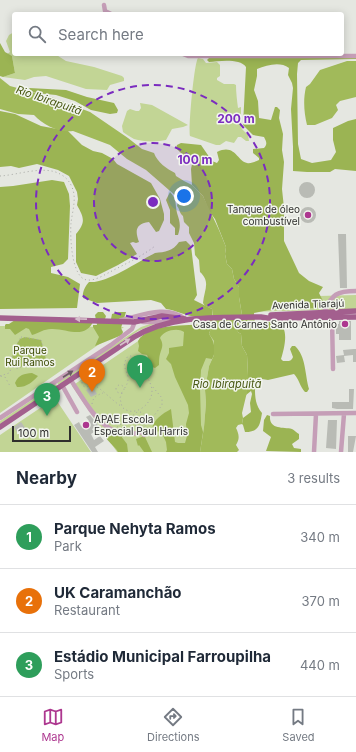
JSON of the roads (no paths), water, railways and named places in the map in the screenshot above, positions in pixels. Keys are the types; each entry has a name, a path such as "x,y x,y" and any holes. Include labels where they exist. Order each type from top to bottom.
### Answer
{"main road":[{"name":"Avenida Tiarajú","path":"259,317 266,315 356,311"},
{"path":"0,318 120,320 134,322 162,316 187,319 259,317"},
{"name":"Avenida Tiarajú","path":"259,317 356,318"},
{"path":"0,426 145,330 187,319"}],"street":[{"path":"104,5 108,12"},
{"path":"188,56 356,56"},
{"path":"324,312 330,299 334,296 346,291 356,291"},
{"path":"120,320 155,312 170,312 181,315 187,319"},
{"path":"332,318 333,370"},
{"path":"0,418 111,345 132,329 134,322 173,322"},
{"path":"70,379 100,421 108,428 123,434 143,432 144,435"},
{"path":"62,385 77,412"},
{"path":"273,414 356,413"},
{"path":"314,452 316,414"},
{"path":"341,452 344,414"}],"water":[{"path":"347,61 356,61 356,97 340,101 336,105 338,110 332,118 315,125 307,125 304,106 306,87 320,70"},
{"name":"Rio Ibirapuitã","path":"0,78 10,86 42,96 51,97 90,112 142,149 154,153 163,165 175,173 176,176 192,185 203,196 226,247 225,254 227,264 232,269 234,279 239,287 242,315 241,320 236,324 238,332 241,334 242,346 247,355 248,388 242,413 242,424 238,425 236,428 239,436 236,445 239,450 237,452 200,452 206,403 205,390 209,366 214,355 214,341 209,334 212,322 212,309 205,306 203,303 206,283 200,272 199,260 195,255 194,243 189,233 189,227 184,222 183,216 177,206 177,197 146,170 127,159 110,145 73,131 62,131 52,128 34,115 18,114 0,109"},
{"path":"25,337 41,340 47,363 28,363 20,368 14,367 15,363 12,362 13,350 20,339"}],"place":[{"name":"Tanque de óleo combustível","path":"308,215"},
{"name":"Casa de Carnes Santo Antônio","path":"345,324"},
{"name":"Parque Nehyta Ramos","path":"140,388"},
{"name":"UK Caramanchão","path":"92,392"},
{"name":"Estádio Municipal Farroupilha","path":"47,416"},
{"name":"APAE Escola Especial Paul Harris","path":"86,425"}],"park label":[{"name":"Parque Rui Ramos","path":"30,356"}]}
